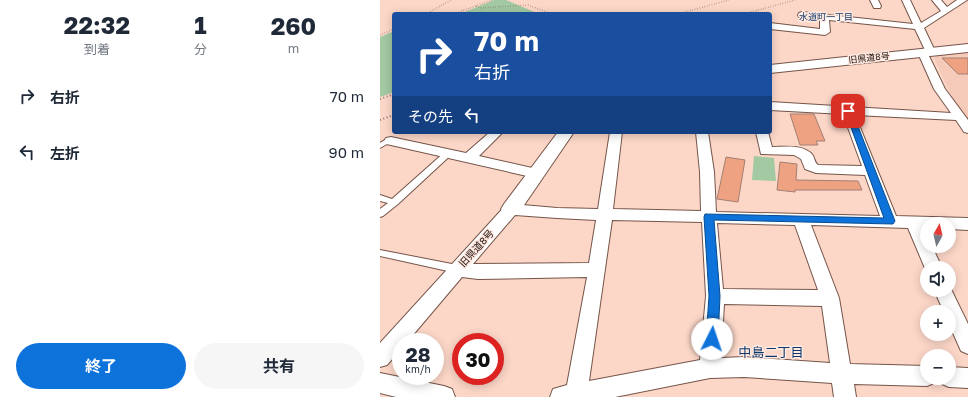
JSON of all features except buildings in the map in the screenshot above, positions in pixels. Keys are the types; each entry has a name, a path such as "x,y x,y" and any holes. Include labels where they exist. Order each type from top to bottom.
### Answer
{"street":[{"path":"906,0 918,27 940,88 968,129"},
{"path":"936,0 946,11"},
{"path":"802,15 918,27 923,26 963,0"},
{"path":"772,26 825,32 824,18"},
{"name":"旧県道8号","path":"772,69 968,48"},
{"path":"772,106 959,117"},
{"path":"848,111 890,221"},
{"path":"470,157 495,134"},
{"name":"旧県道8号","path":"380,358 511,209 565,134"},
{"path":"616,134 604,213 598,270 571,396 710,368 744,367 841,374 920,376"},
{"path":"702,134 707,172 708,217 715,296 710,368"},
{"path":"762,134 766,151 797,152 807,156 810,166 816,169 871,171"},
{"path":"385,144 470,157 536,173"},
{"path":"511,209 708,217 968,224"},
{"path":"801,219 830,298 845,397"},
{"path":"913,222 930,261"},
{"path":"458,269 478,272 598,270"},
{"path":"715,296 830,298"},
{"path":"946,297 968,345"},
{"path":"956,377 968,378"},
{"path":"380,383 444,397"}],"lane":[{"path":"380,214 448,153"},
{"path":"380,198 395,202"},
{"path":"380,253 458,269"}],"path":[{"path":"430,12 451,0"},
{"path":"460,12 492,0"},
{"path":"685,12 730,0"},
{"path":"751,12 795,0"},
{"path":"476,6 480,8 528,5 547,12"},
{"path":"380,35 392,30"},
{"path":"380,99 392,95"},
{"path":"380,120 392,116"}],"shaded area":[{"path":"968,52 968,121 955,104 934,58 938,54"}],"green space":[{"path":"494,0 506,0 534,12 465,12"},
{"path":"392,32 392,93 380,97 380,37"},
{"path":"754,156 774,158 776,181 752,180"}],"district":[{"name":"水道町一丁目","path":"826,17"},
{"name":"中島二丁目","path":"771,352"}],"route":[{"path":"712,339 715,296 708,217 890,221 848,111"}]}
